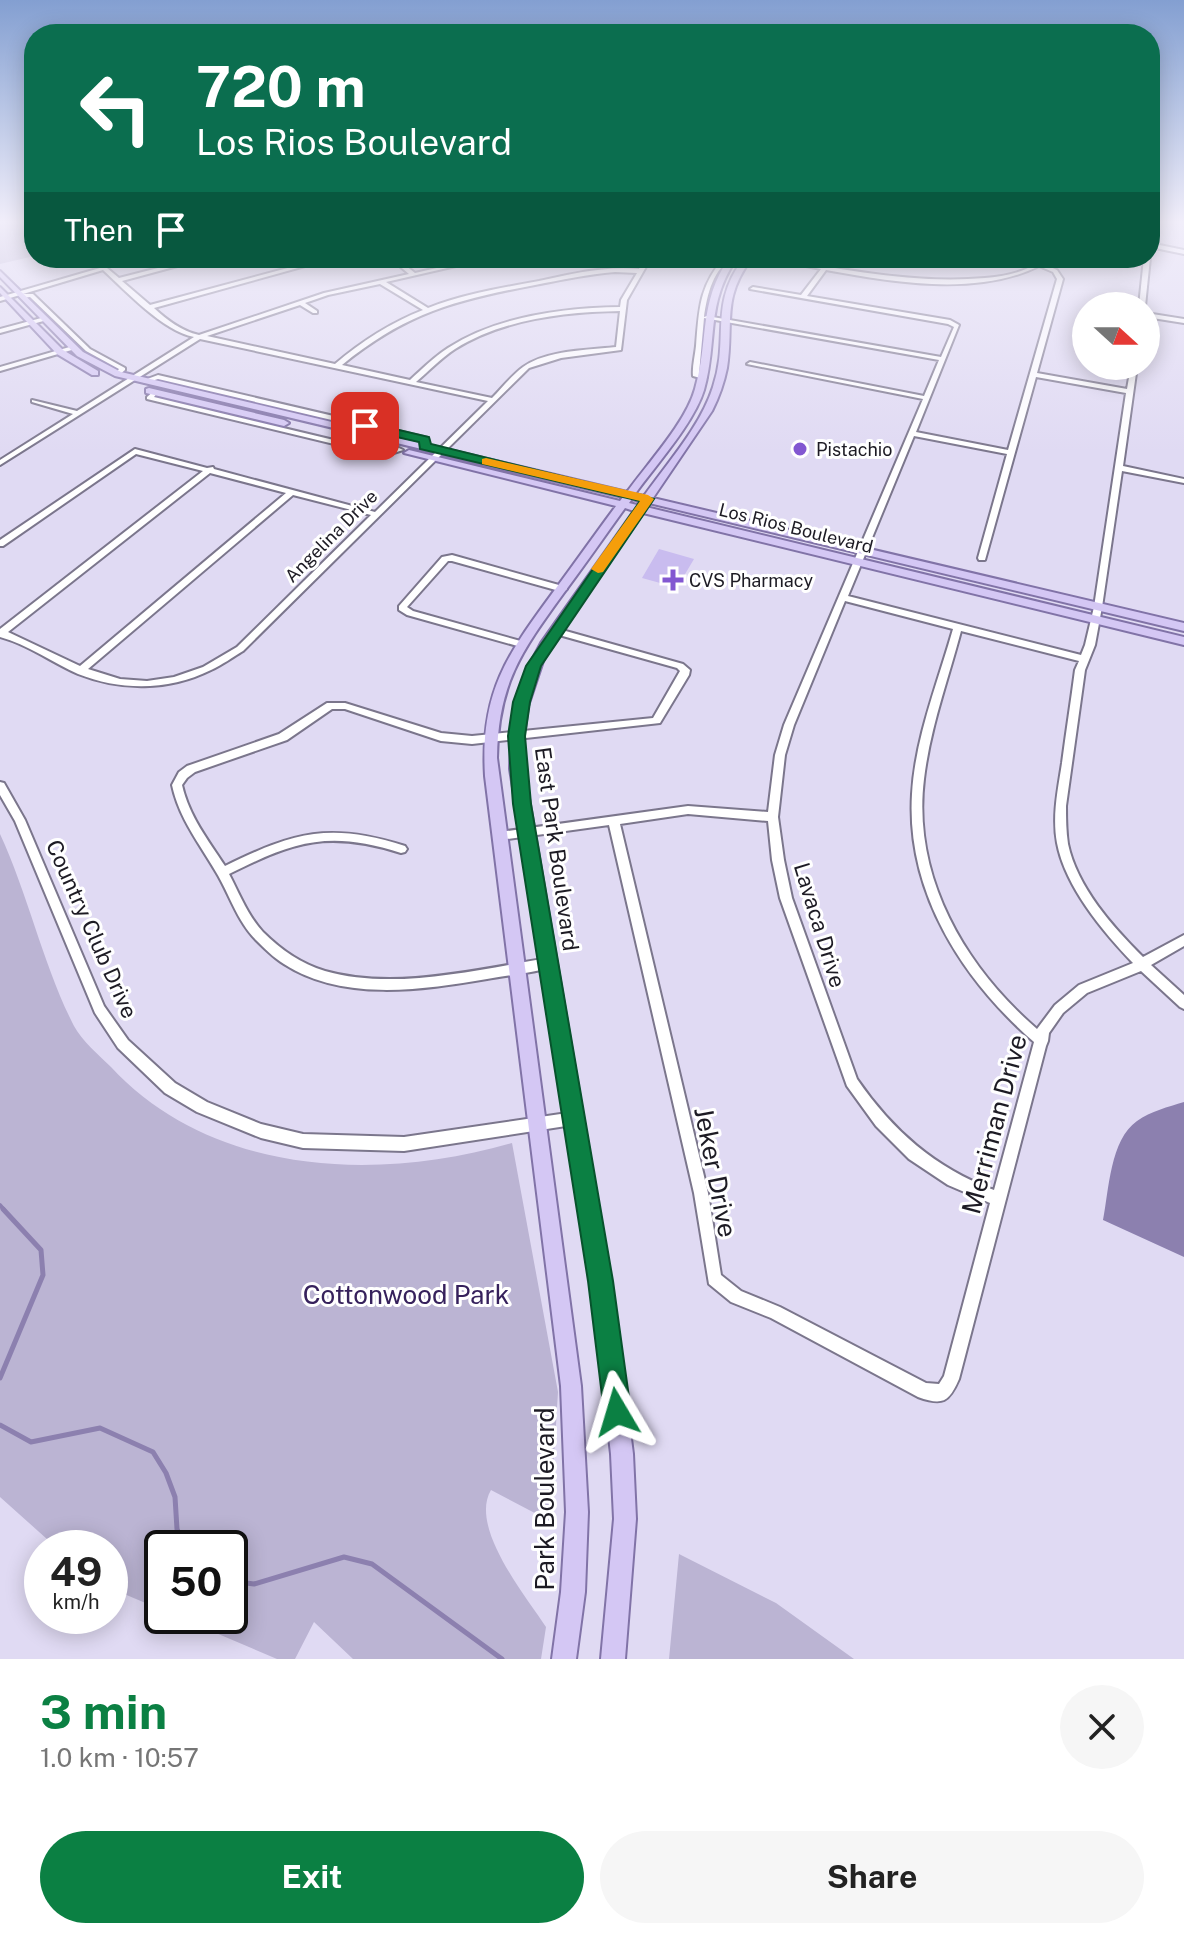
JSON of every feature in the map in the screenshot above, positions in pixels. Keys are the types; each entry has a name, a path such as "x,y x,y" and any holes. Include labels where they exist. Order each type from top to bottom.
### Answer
{"main road":[{"name":"Los Rios Boulevard","path":"6,298 60,352 86,369 123,384 399,450 437,454 520,473 1096,613 1184,641"},
{"name":"Los Rios Boulevard","path":"24,298 73,348 118,374 425,447 437,454"},
{"path":"537,1124 490,740 498,694 521,644 692,409 704,377 711,298"},
{"name":"East Park Boulevard","path":"614,1649 625,1519 617,1412 601,1281 517,769 516,736 527,682 555,631 708,411 723,366 722,319 726,298"},
{"path":"692,409 708,411"},
{"path":"563,589 581,594"},
{"name":"Los Rios Boulevard","path":"1096,613 1184,627"},
{"name":"Park Boulevard","path":"537,1124 571,1386 577,1512 573,1592 564,1659"}],"street":[{"name":"Los Rios Boulevard","path":"35,298 88,350 123,369 118,374"},
{"path":"141,298 167,323 199,337 492,400"},
{"path":"151,307 183,298"},
{"path":"1,462 199,337 314,298"},
{"path":"409,298 426,309"},
{"path":"338,365 388,326 426,309 462,298"},
{"path":"413,381 453,347 478,334 581,311 623,309 626,298"},
{"path":"704,377 695,375 700,310 705,298"},
{"name":"Lavaca Drive","path":"811,298 957,326 789,725 780,755 773,817 786,898 852,1082 875,1116 908,1150 965,1188 998,1199"},
{"path":"982,558 1055,298"},
{"path":"300,302 315,312"},
{"name":"Angelina Drive","path":"1,633 80,671 120,684 164,683 207,670 240,649 527,367 542,360 594,350 619,349 623,309"},
{"path":"1160,317 1184,321"},
{"path":"707,318 943,359"},
{"path":"0,331 45,319"},
{"path":"0,369 73,348"},
{"path":"750,364 926,398"},
{"path":"1035,375 1130,392"},
{"path":"1132,380 1096,613 1090,645 1083,659 1061,806 1064,846 1095,907 1141,965 1184,1003"},
{"path":"34,401 77,413"},
{"path":"911,433 1011,453"},
{"path":"0,544 135,451 375,514"},
{"path":"1120,468 1184,481"},
{"path":"1,633 210,469"},
{"path":"80,671 292,492"},
{"path":"521,644 410,613 402,608 445,559 452,558 563,589"},
{"path":"843,598 1083,659"},
{"path":"958,627 917,790 920,852 928,885 964,954 1017,1021 1042,1041"},
{"path":"549,963 388,984 359,984 327,978 296,964 268,945 253,928 178,793 177,785 183,775 210,761 283,737 335,704 441,737 490,740 656,721 685,670 555,631"},
{"name":"Country Club Drive","path":"0,786 20,820 104,1018 123,1044 170,1088 202,1107 261,1131 303,1141 404,1144 574,1119"},
{"path":"500,836 688,810 773,817"},
{"name":"Jeker Drive","path":"614,822 701,1193 714,1279 736,1297 775,1312 906,1384 924,1391 943,1393"},
{"path":"222,872 273,847 315,836 362,837 401,849"},
{"name":"Merriman Drive","path":"943,1393 951,1379 1043,1031 1059,1009 1083,989 1141,965 1184,940"}],"green space":[{"name":"Cottonwood Park","path":"0,834 53,979 74,1026 91,1048 152,1103 197,1130 247,1149 299,1160 352,1165 407,1163 512,1143 558,1392 550,1521 491,1490 486,1505 487,1523 502,1560 546,1627 541,1659 353,1659 314,1622 295,1659 277,1659 218,1634 248,1634 248,1530 144,1530 144,1602 128,1596 128,1530 37,1530 0,1497"},
{"path":"679,1554 776,1603 854,1659 669,1659"}],"shaded area":[{"path":"1184,1102 1184,1257 1103,1220 1112,1166 1128,1129 1148,1115"}],"building":[{"name":"CVS Pharmacy","path":"659,549 694,559 675,591 671,586 642,578"}],"waterway":[{"path":"0,1205 5,1211"},
{"path":"0,1378 43,1275 41,1250 3,1209"},
{"path":"0,1425 31,1442 100,1428 153,1452 166,1473 175,1497 177,1530"},
{"path":"248,1583 344,1557 372,1564 502,1659"}],"slow traffic":[{"path":"486,461 648,499 598,569"}],"place":[{"name":"Pistachio","path":"800,449"},
{"name":"CVS Pharmacy","path":"673,580"}],"route":[{"path":"365,426 425,440 425,447 648,499 533,666 521,702 516,736 522,804 601,1281 617,1412"}]}
